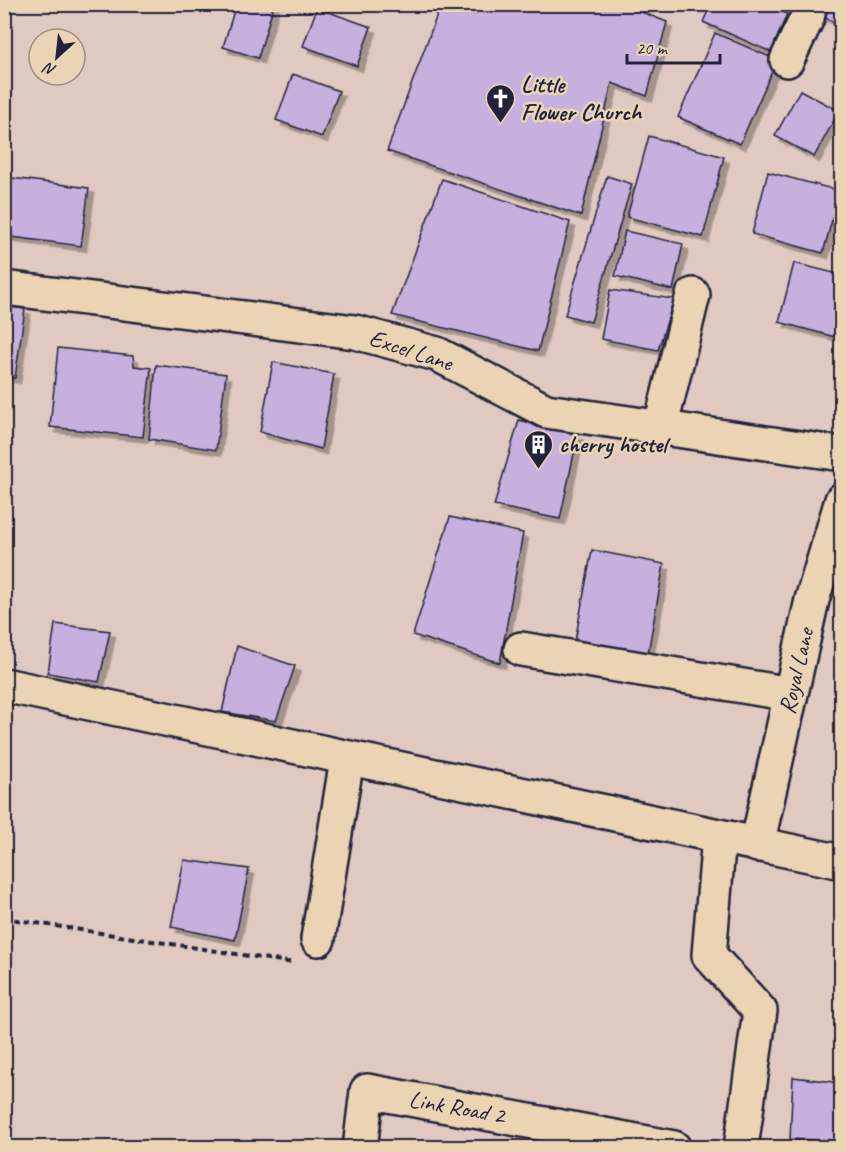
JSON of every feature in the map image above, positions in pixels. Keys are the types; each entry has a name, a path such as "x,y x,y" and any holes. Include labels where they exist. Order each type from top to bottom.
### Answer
{"street":[{"path":"787,60 807,18 810,4"},
{"name":"Excel Lane","path":"4,288 355,332 437,354 546,411 842,454"},
{"path":"660,429 693,296"},
{"name":"Royal Lane","path":"757,844 812,600 842,500"},
{"path":"521,649 791,694"},
{"path":"4,685 842,862"},
{"path":"318,939 347,759"},
{"path":"719,836 709,955 760,1011 741,1148"},
{"name":"Link Road 2","path":"360,1148 367,1091 674,1148"}],"path":[{"path":"4,918 313,966 318,939"}],"building":[{"path":"236,4 274,4 258,58 223,47"},
{"name":"Little Flower Church","path":"441,4 621,4 667,22 647,96 612,83 581,216 387,151"},
{"path":"711,4 766,4 787,14 771,52 703,22"},
{"path":"820,4 842,4 842,26 816,13"},
{"path":"317,8 371,27 357,66 303,46"},
{"path":"715,33 777,60 740,144 678,117"},
{"path":"293,74 339,91 322,137 276,120"},
{"path":"800,90 839,111 814,157 775,136"},
{"path":"649,136 724,157 703,237 627,217"},
{"path":"768,172 840,191 823,253 752,234"},
{"path":"607,176 632,184 591,322 565,315"},
{"path":"4,177 89,188 81,246 4,236"},
{"path":"442,179 570,222 538,351 392,315"},
{"path":"625,231 683,244 673,290 615,276"},
{"path":"794,263 842,275 842,313 835,337 779,322"},
{"path":"610,290 674,299 658,350 601,339"},
{"path":"4,306 25,309 15,378 4,376"},
{"path":"58,348 133,356 134,366 151,368 143,437 50,427"},
{"path":"273,362 334,374 321,449 260,432"},
{"path":"156,365 226,374 216,450 149,439"},
{"name":"cherry hostel","path":"519,420 578,435 560,519 494,506"},
{"path":"450,517 523,533 500,663 413,635"},
{"path":"592,550 664,564 648,653 575,641"},
{"path":"55,624 110,631 99,682 48,673"},
{"path":"237,646 295,666 276,721 222,712"},
{"path":"184,860 249,869 235,940 171,927"},
{"path":"793,1077 842,1083 842,1141 790,1139"}],"place":[{"name":"Little Flower Church","path":"500,124"},
{"name":"cherry hostel","path":"538,470"}]}
